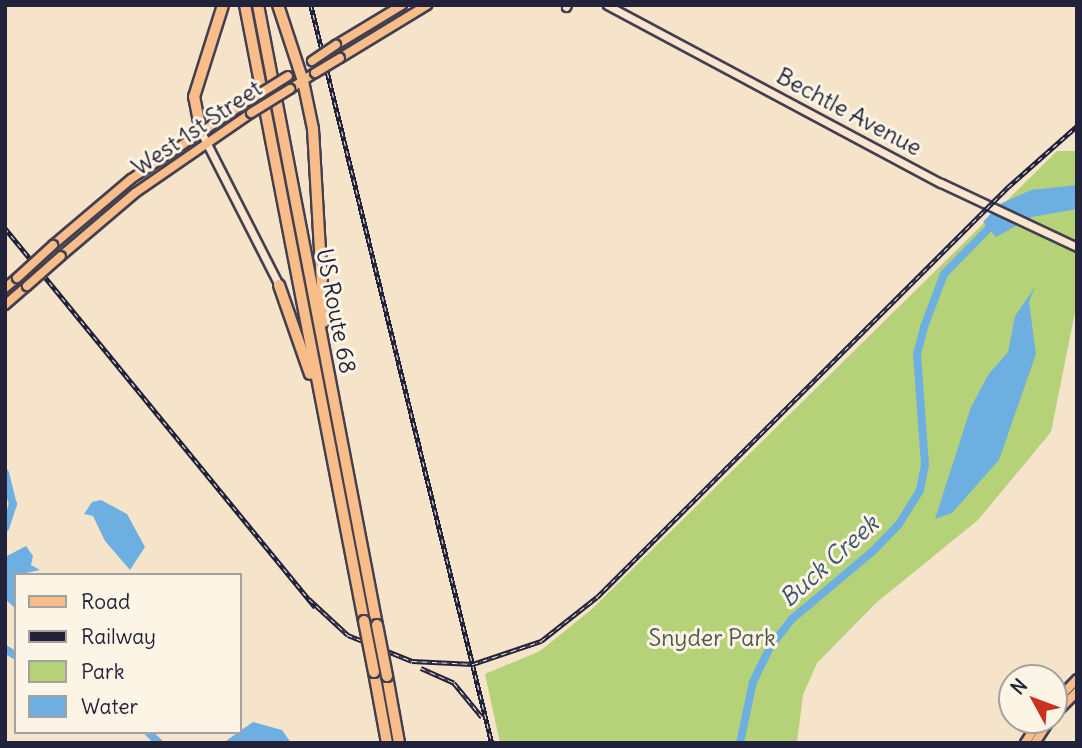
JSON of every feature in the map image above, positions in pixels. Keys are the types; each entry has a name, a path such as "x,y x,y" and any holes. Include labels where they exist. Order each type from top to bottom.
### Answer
{"highway":[{"path":"201,132 194,97 223,5"},
{"name":"US Route 68","path":"245,5 387,743"},
{"name":"US Route 68","path":"258,5 400,743"},
{"path":"278,5 303,81 314,144 327,368"},
{"path":"279,285 302,343 333,461"}],"main road":[{"name":"West 1st Street","path":"5,288 131,178 402,5"},
{"name":"West 1st Street","path":"5,305 135,193 251,114 427,5"},
{"name":"Bechtle Avenue","path":"607,5 1025,226 1077,247"},
{"path":"201,132 279,285"}],"green space":[{"name":"Snyder Park","path":"1057,151 1077,151 1077,302 1051,432 978,520 876,603 817,663 803,695 797,743 500,743 485,674 540,651 592,609"}],"water":[{"path":"1077,185 1077,209 1032,217 996,237 983,222 1000,204 1031,190"},
{"path":"1035,287 1029,302 1036,354 999,460 952,513 935,519 971,407 988,375 1008,352 1015,316"},
{"path":"101,500 127,514 145,547 130,570 105,541 93,516 84,514 92,502"},
{"path":"26,546 33,556 31,565 40,570 14,573 14,607 5,599 5,557"},
{"path":"253,722 282,730 291,743 223,743 236,734 242,734 242,730"}],"waterway":[{"name":"Buck Creek","path":"740,743 753,682 770,647 792,619 873,551 899,524 920,490 925,465 917,354 924,327 944,274 995,222"},
{"path":"5,473 13,504 5,528"},
{"path":"5,649 14,655"},
{"path":"150,734 159,743"}],"railway":[{"path":"311,5 492,743"},
{"path":"309,599 348,635 412,661 473,664 541,641 597,597 1008,187 1077,126"},
{"path":"5,228 315,607"},
{"path":"421,668 454,683 482,717"}]}
